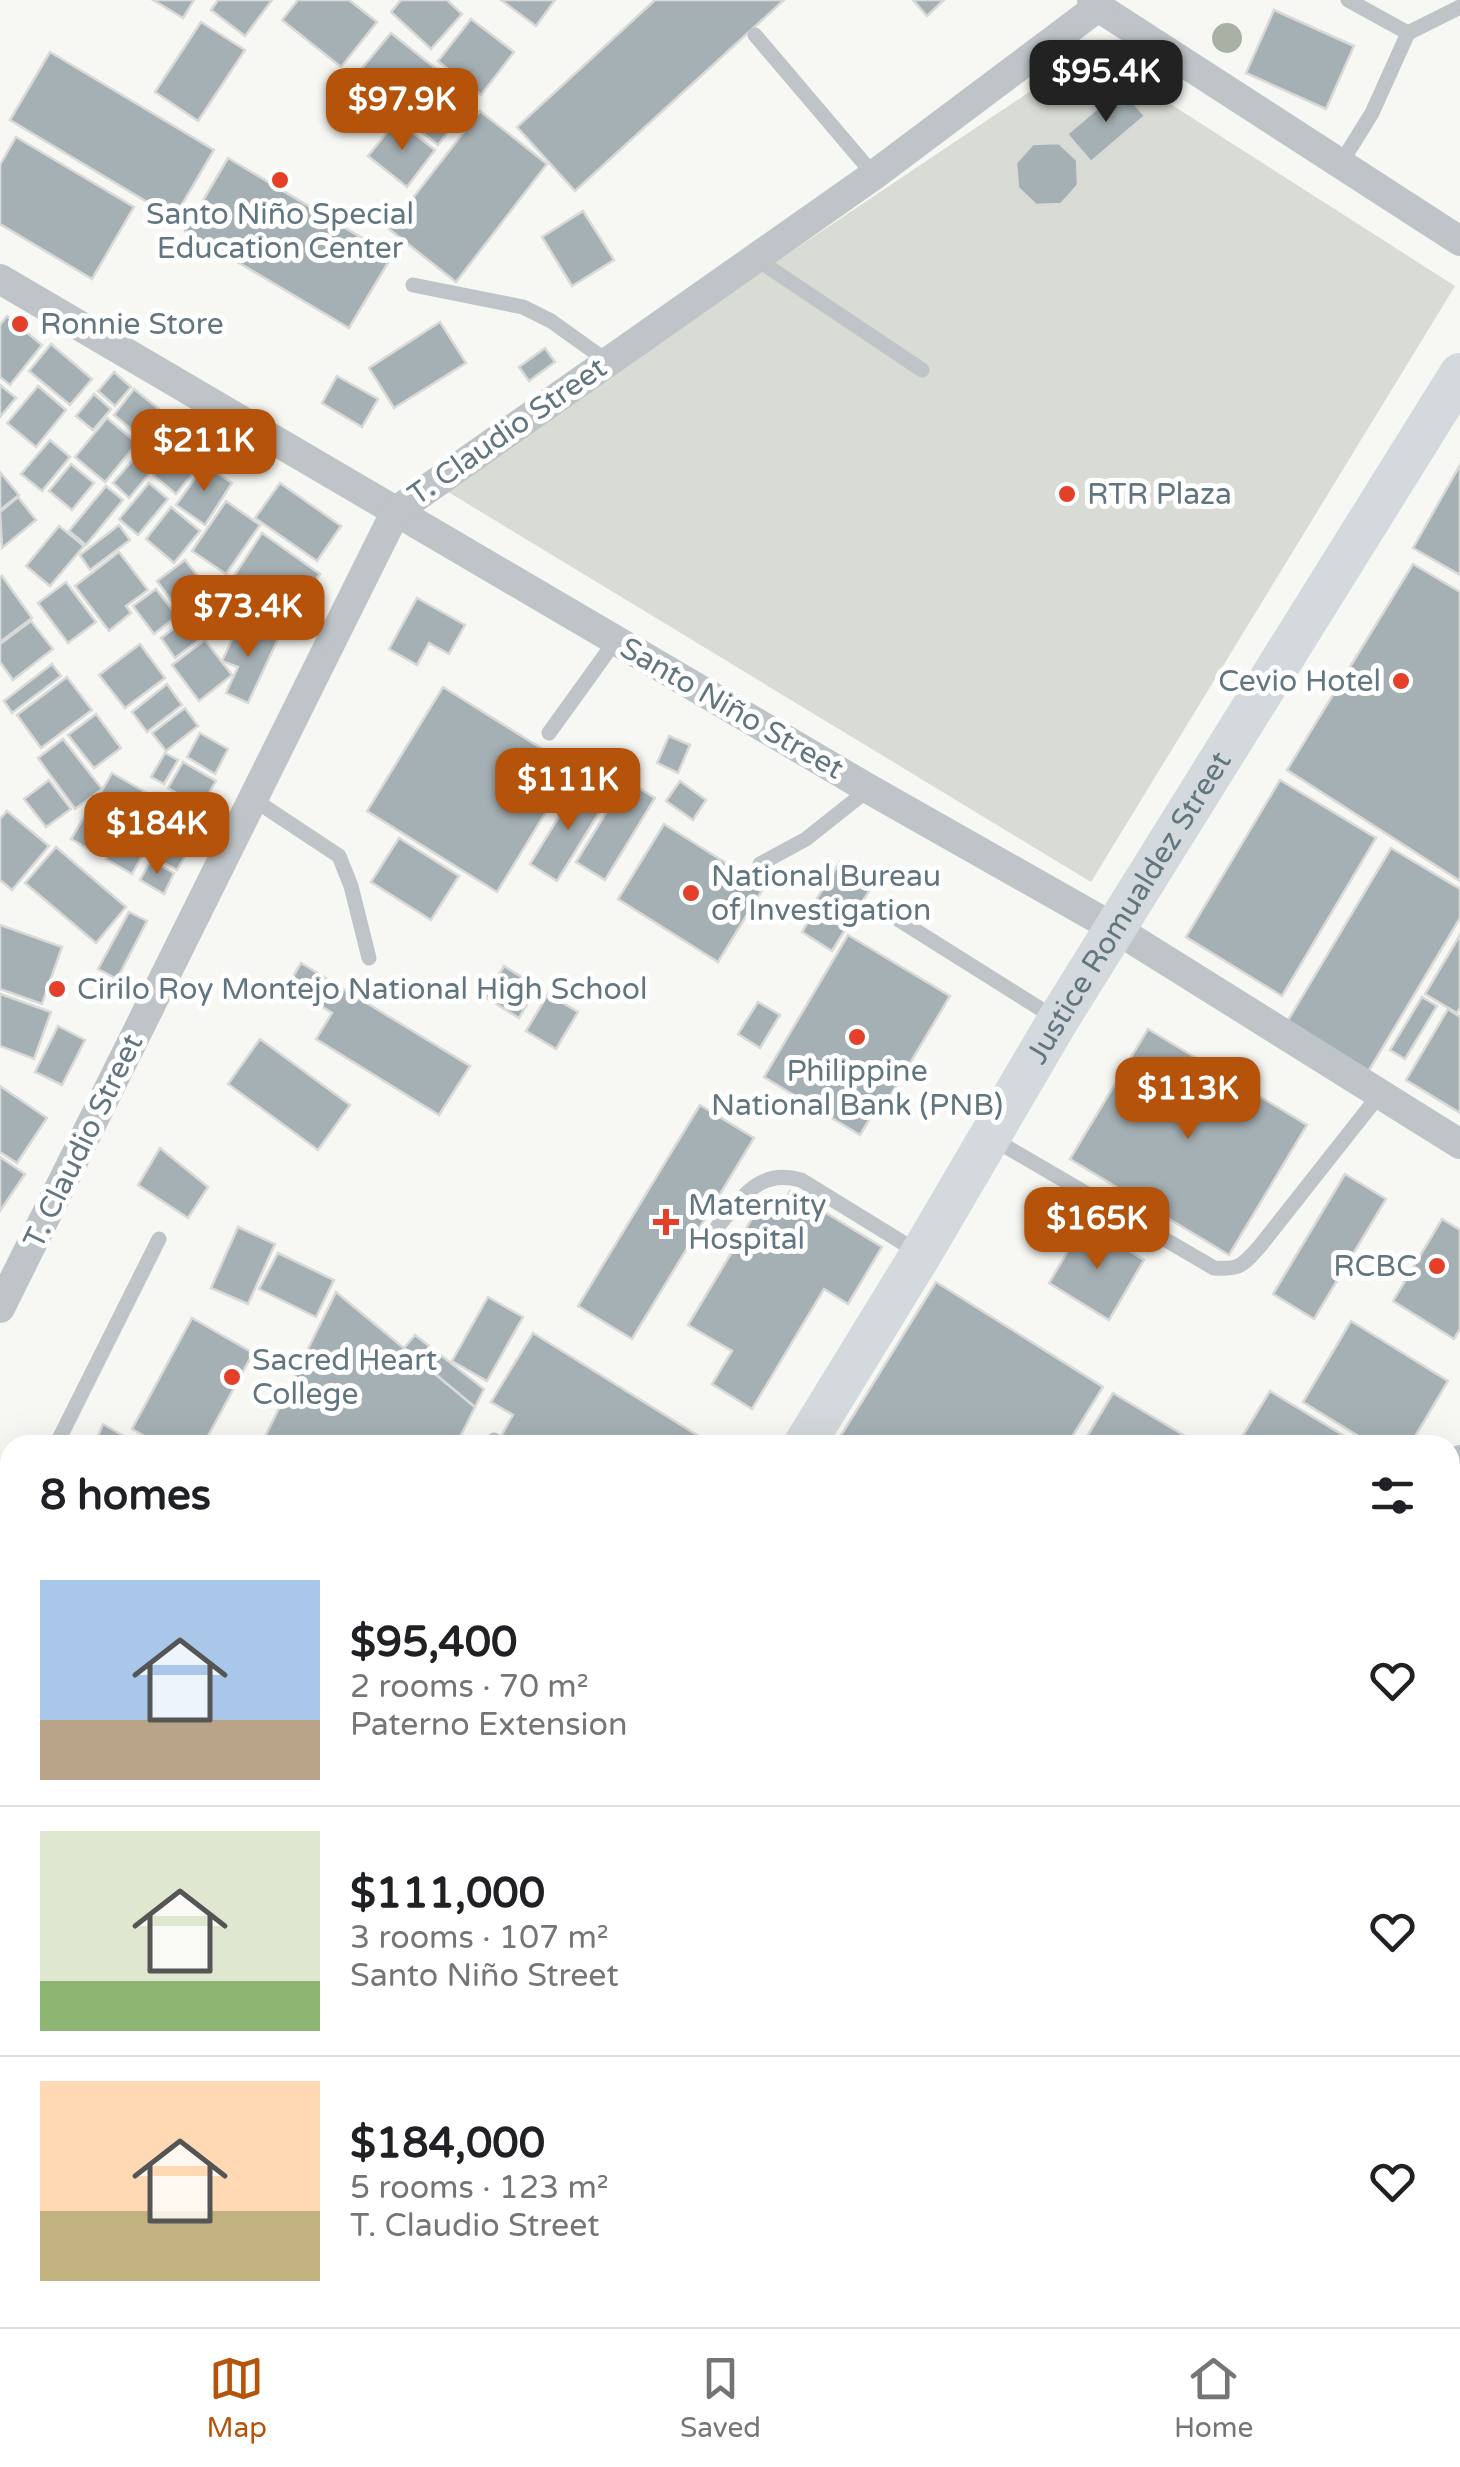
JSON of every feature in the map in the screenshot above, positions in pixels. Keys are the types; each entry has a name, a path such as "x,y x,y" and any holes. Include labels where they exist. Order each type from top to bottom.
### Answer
{"main road":[{"name":"Justice Romualdez Street","path":"810,1435 1058,1020 1460,374"}],"street":[{"path":"1097,2 1460,241"},
{"name":"T. Claudio Street","path":"0,1308 396,511 874,176 1097,2"},
{"name":"Santo Niño Street","path":"0,279 868,789 1116,929 1460,1144"}],"lane":[{"path":"1348,0 1408,33"},
{"path":"1341,163 1372,113 1408,33 1460,7"},
{"path":"755,35 874,176"},
{"path":"754,258 922,370"},
{"path":"413,285 536,312 607,361"},
{"path":"549,732 616,640"},
{"path":"760,864 806,839 868,789"},
{"path":"253,799 338,856 351,886 368,958"},
{"path":"900,920 1058,1020"},
{"path":"990,1137 1214,1268 1232,1270 1244,1264 1260,1246 1380,1094"},
{"path":"717,1227 750,1190 766,1178 784,1175 801,1180 921,1254"},
{"path":"61,1435 159,1239"}],"shaded area":[{"path":"1089,52 1455,286 1091,882 440,487"}],"building":[{"path":"153,0 194,0 183,18"},
{"path":"218,0 272,0 245,36 211,10"},
{"path":"298,0 349,0 377,22 341,67 282,20"},
{"path":"401,0 447,0 462,14 431,49 391,12"},
{"path":"501,0 555,0 536,26"},
{"path":"655,0 784,0 575,191 517,127"},
{"path":"913,0 944,0 927,16"},
{"path":"1274,10 1354,46 1326,109 1246,73"},
{"path":"471,19 514,52 481,95 438,61"},
{"path":"201,22 245,50 198,121 155,92"},
{"path":"391,33 474,99 438,145 354,78"},
{"path":"50,52 214,150 174,218 10,120"},
{"path":"1121,88 1145,116 1091,162 1067,134"},
{"path":"480,111 547,164 456,282 389,229"},
{"path":"397,120 435,150 407,187 368,156"},
{"path":"16,137 134,207 92,279 0,224 0,165"},
{"path":"1059,143 1077,160 1078,185 1061,204 1036,205 1018,188 1016,163 1033,144"},
{"path":"228,158 392,256 349,328 185,231"},
{"path":"583,211 614,260 572,286 542,237"},
{"path":"7,316 42,345 10,385 0,377 0,325"},
{"path":"440,322 466,363 394,408 369,368"},
{"path":"51,344 92,379 70,405 29,371"},
{"path":"545,348 555,362 529,381 519,367"},
{"path":"114,372 131,387 115,406 98,391"},
{"path":"337,376 378,399 362,427 322,403"},
{"path":"0,385 16,398 0,417"},
{"path":"38,386 66,410 36,447 7,423"},
{"path":"134,389 164,413 143,439 114,415"},
{"path":"94,394 111,409 93,430 76,416"},
{"path":"174,417 213,449 176,494 153,475 161,465 145,451"},
{"path":"107,418 137,443 105,482 75,457"},
{"path":"50,440 70,457 42,491 21,474"},
{"path":"139,453 155,467 129,498 113,483"},
{"path":"71,464 94,483 72,510 49,491"},
{"path":"205,464 232,483 205,525 176,505"},
{"path":"1460,465 1460,575 1413,548"},
{"path":"0,472 19,495 0,510"},
{"path":"149,483 168,499 138,535 119,519"},
{"path":"280,483 341,526 317,561 255,518"},
{"path":"106,486 123,500 86,545 69,531"},
{"path":"18,497 36,520 2,548 0,512"},
{"path":"226,501 260,525 226,574 192,551"},
{"path":"171,507 200,531 174,563 146,539"},
{"path":"119,525 130,540 90,570 80,555"},
{"path":"59,526 84,546 50,586 26,566"},
{"path":"262,533 320,574 289,619 232,579"},
{"path":"119,552 148,590 126,606 131,613 109,631 75,586"},
{"path":"185,560 208,589 179,611 157,581"},
{"name":"Cevio Hotel","path":"1413,564 1460,592 1460,881 1287,770"},
{"path":"0,578 32,618 0,642"},
{"path":"66,582 96,622 68,643 38,603"},
{"path":"156,589 177,616 154,634 133,606"},
{"path":"417,598 465,625 449,654 429,643 417,665 389,649"},
{"path":"205,600 218,618 201,631 188,613"},
{"path":"31,621 53,649 13,680 0,662 0,644"},
{"path":"184,621 199,640 175,658 161,638"},
{"path":"240,622 278,639 248,703 226,693 238,667 222,661"},
{"path":"205,640 232,675 199,701 172,665"},
{"path":"140,644 165,678 125,708 99,675"},
{"path":"52,664 61,676 12,713 4,701"},
{"path":"67,677 92,710 41,748 17,715"},
{"path":"167,684 182,705 147,732 132,712"},
{"path":"443,687 573,768 497,892 367,811"},
{"path":"185,708 198,726 166,751 152,733"},
{"path":"96,714 121,748 94,768 68,735"},
{"path":"200,733 228,749 215,774 187,757"},
{"path":"669,736 690,745 678,773 657,763"},
{"path":"63,739 102,789 75,809 38,758"},
{"path":"165,753 178,760 164,784 151,777"},
{"path":"183,762 216,781 201,807 168,788"},
{"path":"112,773 157,799 139,829 95,803"},
{"path":"49,780 71,809 46,827 24,799"},
{"path":"626,780 655,798 605,880 576,862"},
{"path":"1280,780 1376,838 1282,996 1186,937"},
{"path":"680,781 706,800 693,820 666,801"},
{"path":"578,785 605,803 557,881 530,864"},
{"path":"165,796 201,817 186,842 150,822"},
{"path":"90,807 117,823 99,855 71,839"},
{"path":"7,811 49,846 12,890 0,880 0,819"},
{"name":"National Bureau of Investigation","path":"664,824 764,887 718,962 618,899"},
{"path":"125,825 151,840 132,874 106,859"},
{"path":"160,833 189,849 177,870 148,854"},
{"path":"399,838 459,876 431,920 371,882"},
{"path":"56,847 126,907 96,943 25,883"},
{"path":"1391,848 1460,889 1460,918 1368,1072 1287,1022"},
{"path":"151,860 174,873 164,894 140,880"},
{"path":"840,862 874,883 832,951 802,932"},
{"path":"129,912 147,921 117,979 98,969"},
{"path":"0,925 62,947 42,1004 0,989"},
{"name":"Philippine National Bank (PNB)","path":"848,935 950,996 888,1100 883,1097 860,1135 764,1077"},
{"path":"1460,935 1460,1008 1457,1013 1425,994"},
{"path":"301,963 470,1066 439,1115 316,1039 332,1013 288,985"},
{"path":"504,966 537,987 519,1018 485,997"},
{"path":"0,994 51,1012 34,1059 0,1046"},
{"path":"548,994 578,1012 556,1049 526,1031"},
{"path":"1422,997 1437,1006 1405,1059 1390,1050"},
{"path":"758,1002 780,1015 760,1048 738,1034"},
{"path":"1448,1009 1460,1017 1460,1113 1406,1080"},
{"path":"58,1026 85,1040 62,1085 35,1072"},
{"path":"1148,1029 1307,1125 1229,1255 1070,1159"},
{"path":"260,1039 350,1105 318,1150 228,1084"},
{"path":"0,1086 47,1118 17,1163 0,1152"},
{"name":"Maternity Hospital","path":"700,1105 754,1138 632,1339 578,1306"},
{"path":"160,1148 208,1187 188,1218 138,1185"},
{"path":"0,1157 25,1174 0,1211"},
{"path":"1345,1174 1386,1199 1314,1319 1273,1294"},
{"path":"790,1191 882,1247 848,1304 824,1289 752,1409 712,1384 732,1351 688,1325 762,1202 778,1212"},
{"name":"RCBC","path":"1442,1219 1460,1230 1460,1329 1454,1339 1393,1301"},
{"path":"1084,1224 1144,1260 1109,1320 1049,1283"},
{"path":"238,1227 275,1244 248,1304 211,1288"},
{"path":"278,1253 334,1280 316,1317 259,1289"},
{"path":"936,1282 1103,1387 1073,1435 841,1435"},
{"path":"336,1292 475,1407 461,1435 266,1435"},
{"path":"488,1297 523,1317 487,1381 452,1361"},
{"path":"192,1318 253,1353 208,1435 142,1435 132,1429"},
{"path":"1351,1321 1448,1381 1416,1435 1357,1435 1303,1402"},
{"path":"533,1333 697,1435 502,1435 513,1415 491,1402"},
{"path":"415,1335 484,1389 475,1407 404,1348"},
{"path":"1270,1391 1343,1435 1243,1435"},
{"path":"1113,1393 1183,1435 1088,1435"},
{"path":"103,1424 122,1435 98,1435"}],"place":[{"name":"Santo Niño Special Education Center","path":"280,180"},
{"name":"Ronnie Store","path":"20,324"},
{"name":"RTR Plaza","path":"1067,494"},
{"name":"Cevio Hotel","path":"1401,681"},
{"name":"National Bureau of Investigation","path":"691,893"},
{"name":"Cirilo Roy Montejo National High School","path":"57,989"},
{"name":"Philippine National Bank (PNB)","path":"857,1037"},
{"name":"Maternity Hospital","path":"666,1222"},
{"name":"RCBC","path":"1437,1266"},
{"name":"Sacred Heart College","path":"232,1377"}]}
